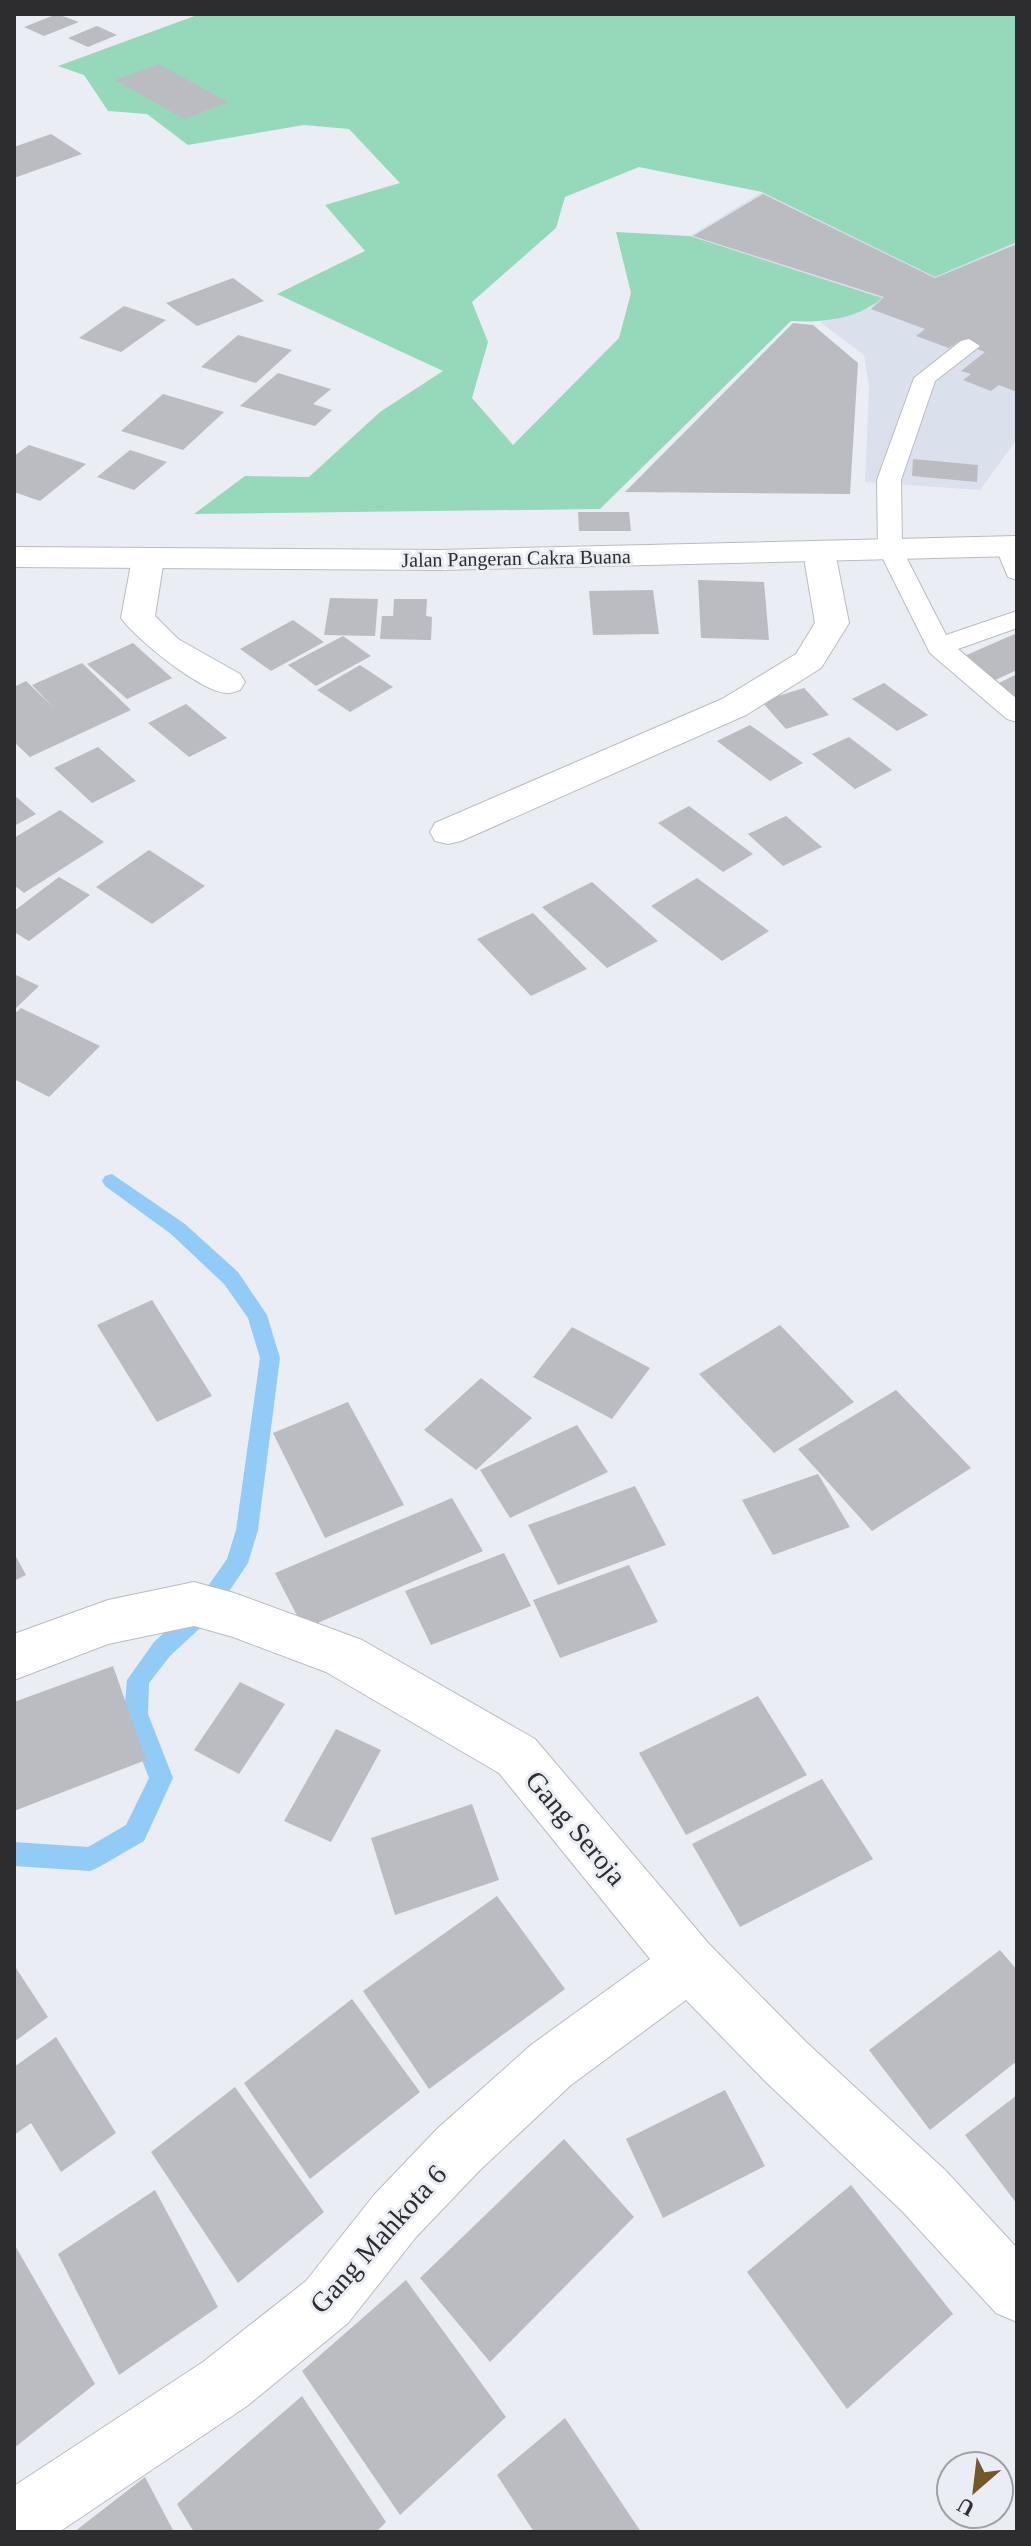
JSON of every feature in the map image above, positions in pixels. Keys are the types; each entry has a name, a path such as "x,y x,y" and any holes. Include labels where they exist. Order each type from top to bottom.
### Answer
{"street":[{"name":"Jalan Pangeran Cakra Buana","path":"14,557 441,560 890,549 1014,555"},
{"path":"448,832 701,724 782,680 809,661 832,623 819,552"},
{"path":"148,559 138,618 166,646 228,682"},
{"name":"Gang Seroja","path":"14,1657 108,1622 214,1609 344,1656 517,1756 689,1964 924,2191 1017,2292"},
{"name":"Gang Mahkota 6","path":"14,2524 225,2384 327,2302 395,2216 459,2149 551,2065 689,1964"}],"lane":[{"path":"969,346 925,378 889,480 890,549 939,647 1017,713"},
{"path":"939,647 1017,619"}],"shaded area":[{"path":"762,192 935,277 1017,242 1017,439 980,490 865,482 869,387 864,355 820,322 870,308 881,298 690,236"}],"green space":[{"path":"200,14 1017,14 1017,242 935,277 762,192 639,167 565,197 556,228 472,302 488,342 472,398 513,445 619,338 631,293 616,232 690,236 882,298 851,315 791,321 600,509 194,514 245,476 309,477 380,412 443,371 277,294 365,251 325,205 400,183 349,129 304,125 188,145 147,114 108,111 84,75 58,66"}],"building":[{"path":"57,14 79,22 44,36 24,27"},
{"path":"97,26 117,35 88,47 68,38"},
{"path":"159,64 228,102 184,119 115,80"},
{"path":"51,134 82,154 14,178 14,147"},
{"path":"763,194 935,278 1017,244 1017,392 999,385 991,391 963,380 971,374 961,371 985,352 958,342 949,348 916,336 925,329 871,309 884,297 693,236"},
{"path":"233,278 264,301 197,326 166,303"},
{"path":"124,306 166,320 121,352 79,338"},
{"path":"793,323 813,325 858,363 850,494 625,492"},
{"path":"238,335 292,350 256,383 201,367"},
{"path":"278,373 331,389 313,404 332,410 315,426 240,406"},
{"path":"163,394 224,412 183,450 121,431"},
{"path":"29,445 86,464 40,501 14,492 14,456"},
{"path":"130,450 167,462 134,490 97,477"},
{"path":"913,459 978,465 977,482 912,476"},
{"path":"578,512 629,512 631,531 579,531"},
{"path":"698,580 764,582 769,640 701,638"},
{"path":"653,590 659,634 593,635 589,591"},
{"path":"330,598 378,599 375,636 324,635"},
{"path":"394,599 427,599 426,616 432,617 431,640 380,639 382,616 393,616"},
{"path":"293,620 324,642 271,671 240,649"},
{"path":"1017,633 1017,670 993,681 962,657"},
{"path":"343,636 371,656 316,686 288,665"},
{"path":"133,643 172,678 127,699 87,664"},
{"path":"82,663 131,710 30,757 14,742 14,687 26,681 53,707 32,685"},
{"path":"360,665 393,687 350,712 317,690"},
{"path":"1017,674 1017,701 995,685"},
{"path":"884,683 928,715 897,731 852,699"},
{"path":"804,688 829,715 786,729 761,701"},
{"path":"186,704 227,738 189,757 148,723"},
{"path":"750,725 803,763 770,781 717,741"},
{"path":"849,737 892,770 855,789 812,754"},
{"path":"98,747 136,781 92,803 54,768"},
{"path":"14,795 36,814 14,826"},
{"path":"689,806 753,854 723,872 658,823"},
{"path":"60,810 104,842 24,893 14,885 14,838"},
{"path":"786,816 822,847 783,866 748,834"},
{"path":"149,850 205,886 152,924 96,887"},
{"path":"59,877 90,895 29,941 14,932 14,911"},
{"path":"697,878 769,931 722,961 651,906"},
{"path":"592,882 658,941 607,968 542,907"},
{"path":"533,913 587,969 531,996 477,939"},
{"path":"14,974 39,986 14,1010"},
{"path":"21,1008 100,1046 49,1097 14,1079 14,1014"},
{"path":"152,1300 212,1396 157,1422 97,1325"},
{"path":"780,1325 854,1402 774,1453 699,1374"},
{"path":"572,1327 650,1368 612,1419 533,1377"},
{"path":"481,1378 532,1418 476,1470 424,1430"},
{"path":"896,1390 971,1468 872,1531 798,1449"},
{"path":"348,1402 404,1505 325,1538 273,1433"},
{"path":"577,1425 608,1472 510,1518 480,1470"},
{"path":"818,1474 850,1527 773,1555 742,1500"},
{"path":"635,1486 666,1545 558,1585 528,1525"},
{"path":"452,1498 483,1551 304,1629 275,1573"},
{"path":"14,1553 26,1575 14,1581"},
{"path":"504,1553 531,1606 431,1645 405,1591"},
{"path":"629,1565 658,1622 560,1658 533,1600"},
{"path":"113,1666 146,1760 14,1811 14,1702"},
{"path":"240,1682 285,1704 239,1774 194,1750"},
{"path":"758,1696 807,1775 686,1835 639,1753"},
{"path":"336,1729 381,1750 331,1842 284,1821"},
{"path":"822,1779 873,1859 740,1927 692,1844"},
{"path":"472,1804 499,1880 395,1915 371,1838"},
{"path":"497,1896 565,1989 429,2089 363,1991"},
{"path":"1000,1950 1017,1970 1017,2061 930,2130 869,2050"},
{"path":"14,1965 48,2017 14,2042"},
{"path":"352,1999 420,2092 310,2179 244,2083"},
{"path":"56,2037 116,2133 61,2172 31,2123 14,2135 14,2067"},
{"path":"235,2087 324,2212 238,2283 151,2152"},
{"path":"725,2090 765,2166 663,2218 626,2139"},
{"path":"1017,2095 1017,2204 965,2135"},
{"path":"564,2139 634,2217 490,2362 420,2278"},
{"path":"851,2185 953,2314 847,2409 747,2272"},
{"path":"155,2190 218,2307 119,2375 58,2254"},
{"path":"14,2244 95,2384 14,2448"},
{"path":"406,2280 506,2417 400,2515 302,2371"},
{"path":"302,2396 386,2522 376,2532 194,2532 177,2504"},
{"path":"565,2418 641,2532 534,2532 497,2475"},
{"path":"145,2477 174,2532 74,2532"}],"waterway":[{"path":"14,1854 90,1859 135,1833 161,1778 136,1714 138,1680 162,1649 204,1610 237,1563 247,1530 270,1358 257,1315 231,1278 178,1229 112,1181"}]}
